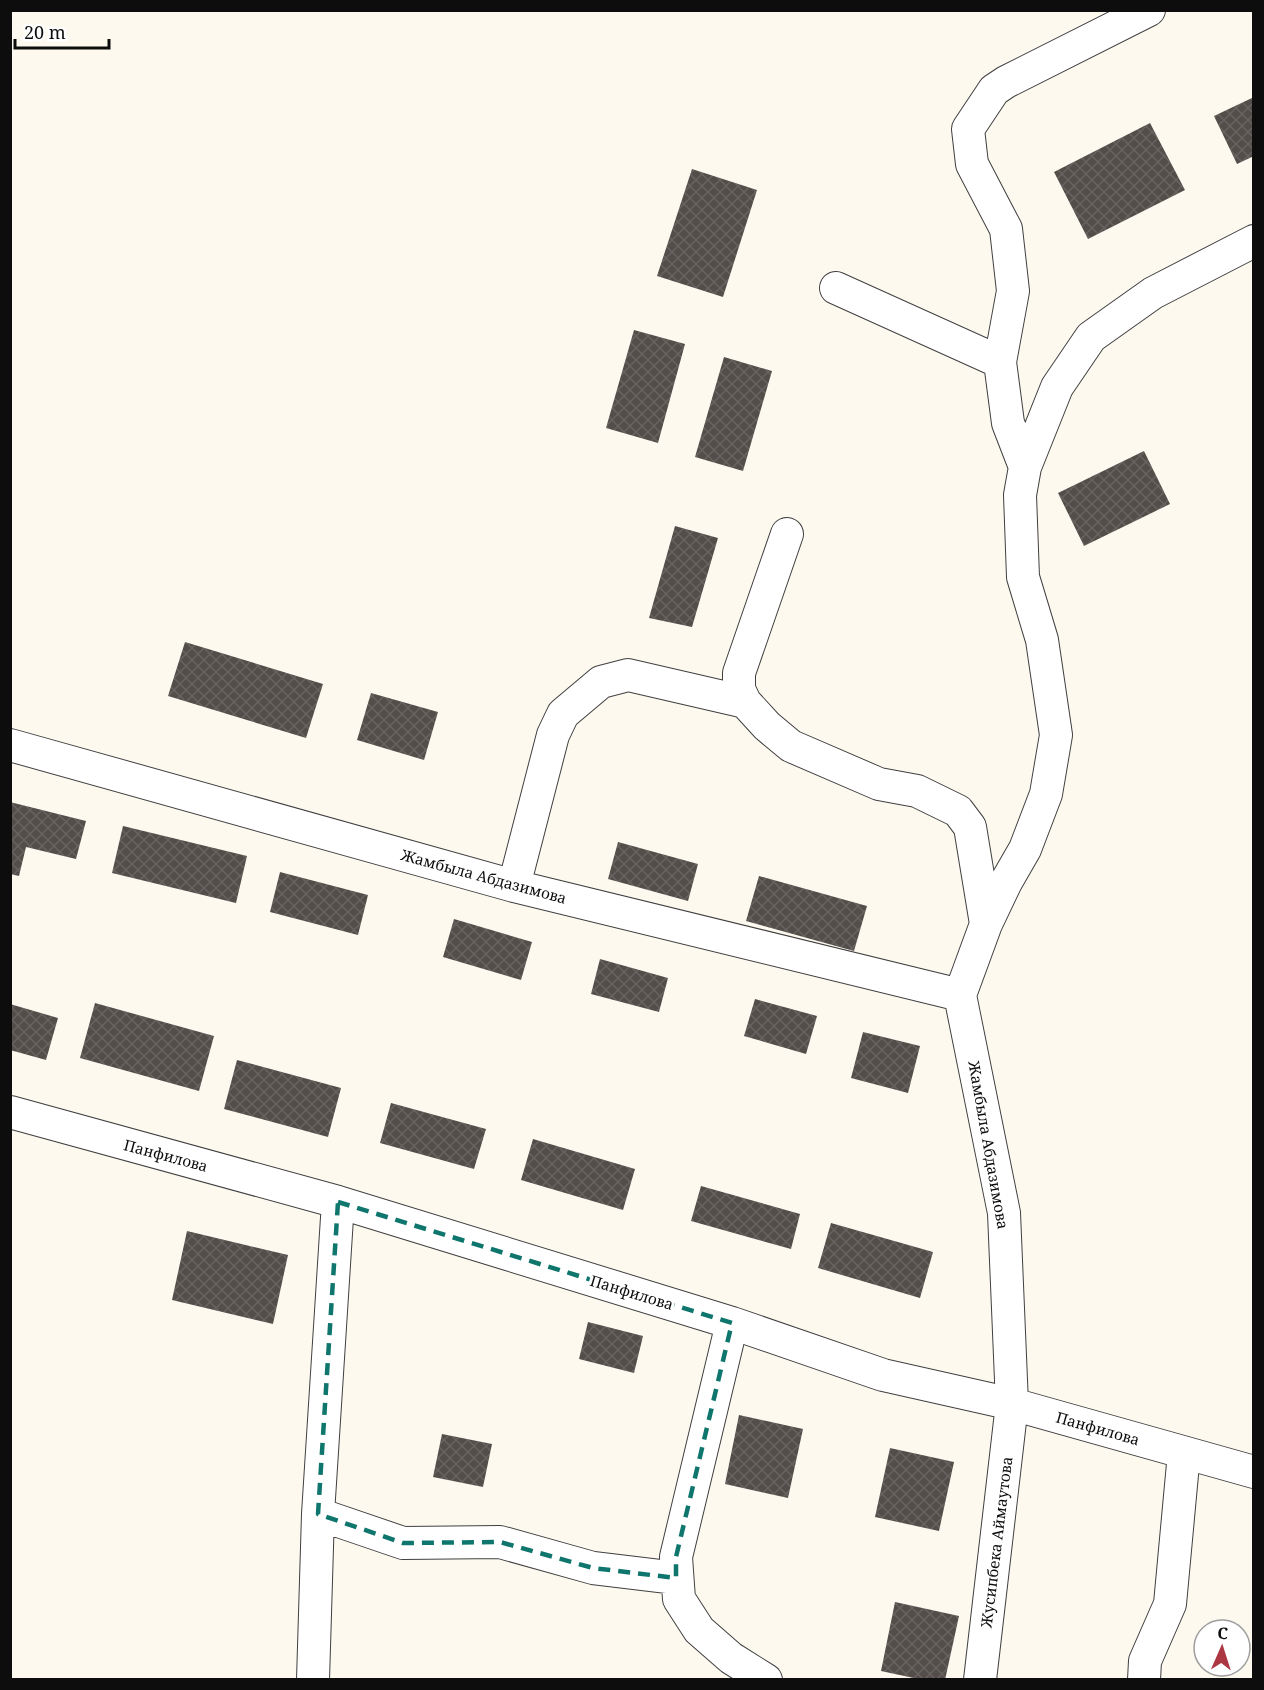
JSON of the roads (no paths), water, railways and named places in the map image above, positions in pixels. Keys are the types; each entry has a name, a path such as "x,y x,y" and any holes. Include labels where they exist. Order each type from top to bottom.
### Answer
{"street":[{"path":"1025,467 1008,423 1000,362 1012,291 1006,229 972,164 968,129 994,90 1006,82 1149,10"},
{"path":"960,995 986,924 1025,849 1046,794 1056,735 1041,640 1023,577 1020,495 1025,467 1057,387 1091,336 1153,293 1254,241"},
{"path":"836,288 1000,362"},
{"path":"787,534 739,673 738,689 745,702 766,726 791,746 879,784 917,791 958,811 970,827 986,924"},
{"path":"514,886 553,735 563,714 601,682 628,675 745,702"},
{"name":"Жамбыла Абдазимова","path":"10,745 514,886 960,995 1004,1213 1012,1404"},
{"name":"Панфилова","path":"10,1112 338,1202 732,1323 883,1375 1012,1404 1254,1472"},
{"path":"313,1680 318,1514 338,1202"},
{"path":"732,1323 676,1557 676,1578 679,1599 699,1630 731,1658 766,1680"},
{"name":"Жусипбека Аймаутова","path":"980,1680 1012,1404"},
{"path":"1144,1680 1145,1661 1170,1604 1184,1453"},
{"path":"318,1514 403,1543 500,1542 593,1568 676,1578"}]}
